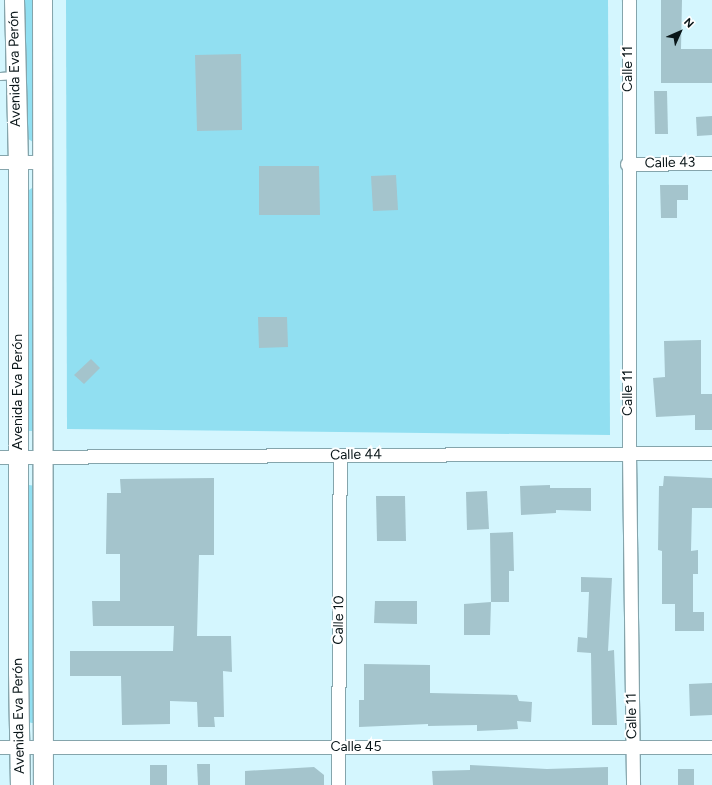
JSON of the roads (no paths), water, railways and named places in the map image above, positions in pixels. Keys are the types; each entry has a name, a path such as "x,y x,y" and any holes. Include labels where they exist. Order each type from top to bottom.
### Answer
{"main road":[{"name":"Avenida Eva Perón","path":"14,0 7,76 19,457 20,785"},
{"name":"Avenida Eva Perón","path":"42,0 43,785"}],"street":[{"name":"Calle 11","path":"629,0 627,164 628,453 633,785"},
{"path":"9,162 43,162"},
{"name":"Calle 43","path":"627,164 712,163"},
{"name":"Calle 44","path":"0,457 43,458 712,453"},
{"name":"Calle 10","path":"338,785 340,456"},
{"name":"Calle 45","path":"0,747 43,745 712,747"}]}
